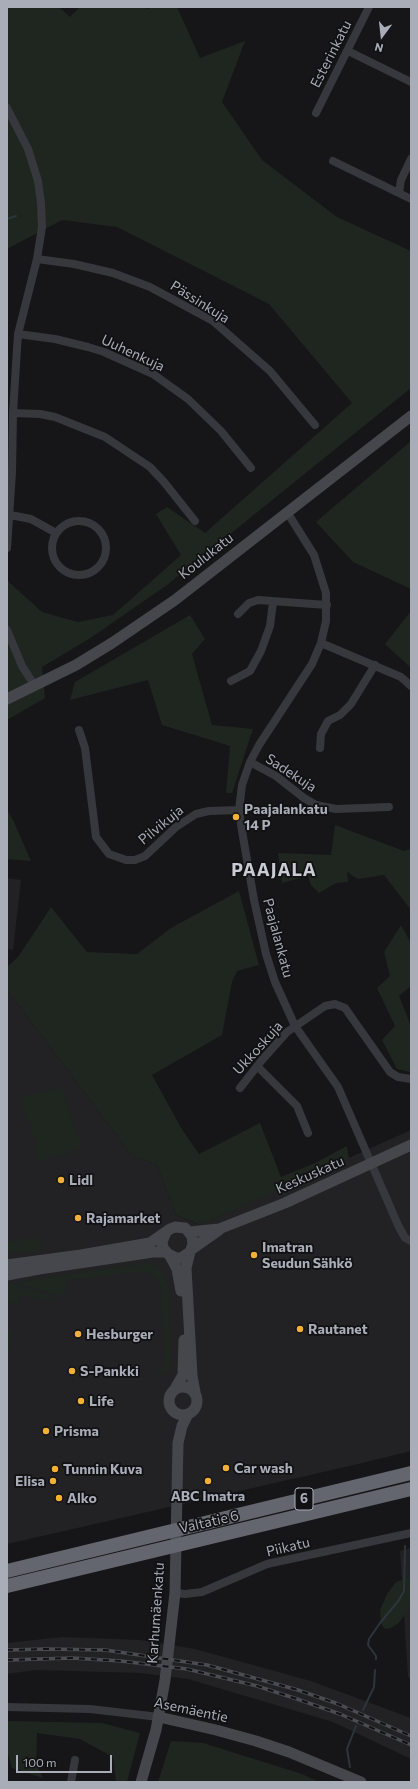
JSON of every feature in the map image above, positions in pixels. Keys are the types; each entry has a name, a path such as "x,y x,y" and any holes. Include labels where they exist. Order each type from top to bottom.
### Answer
{"highway":[{"name":"Valtatie 6","path":"7,1570 411,1473"},
{"name":"Valtatie 6","path":"7,1586 411,1489"}],"street":[{"name":"Esterinkatu","path":"316,113 369,7"},
{"path":"348,50 411,82"},
{"path":"7,108 28,149 38,181 42,227 37,259 18,334 13,413 10,515 7,548"},
{"path":"399,194 401,180 411,159"},
{"path":"333,161 411,200"},
{"name":"Pässinkuja","path":"37,259 74,264 113,273 150,287 206,317 218,325 270,372 315,425"},
{"name":"Uuhenkuja","path":"18,334 55,339 88,347 104,352 153,374 188,399 222,432 251,468"},
{"path":"13,413 40,414 55,417 105,437 150,467 195,521"},
{"name":"Koulukatu","path":"7,699 76,665 175,600 411,416"},
{"name":"Paajalankatu","path":"287,512 314,555 326,593 326,621 321,643 312,664 259,746 250,762 242,785 239,810 254,900 266,954 295,1026 338,1088 398,1225 405,1238 411,1241"},
{"path":"10,515 31,519 56,533"},
{"path":"82,521 92,524 100,530 106,542 106,555 102,563 95,570 87,574 78,575 69,573 61,568 56,561 53,552 53,543 56,533 72,522 82,521"},
{"path":"238,614 249,602 258,600 327,605"},
{"path":"231,681 250,671 261,651 270,626 273,602"},
{"path":"7,630 22,666 35,686"},
{"path":"321,643 375,665 401,678 411,686"},
{"path":"320,748 321,734 328,721 340,715 351,704 375,665"},
{"name":"Pilvikuja","path":"79,730 85,748 96,837 109,854 126,860 135,860 145,856 176,827 196,814 209,810 239,810"},
{"name":"Sadekuja","path":"250,762 276,776 304,798 316,805 336,809 389,807"},
{"name":"Ukkoskuja","path":"240,1088 278,1042 295,1026 325,1006 334,1004 345,1008 390,1072 398,1078 411,1079"},
{"path":"257,1066 297,1106 308,1133"},
{"name":"Keskuskatu","path":"190,1232 219,1229 285,1203 411,1145"},
{"path":"7,1265 82,1255 150,1243 166,1232 175,1227 185,1228 190,1232 194,1240 186,1268 192,1376 197,1403 193,1411 188,1414 177,1414 171,1409 168,1399 170,1393 176,1387 183,1375 180,1278 162,1242 166,1232"},
{"name":"Keskuskatu","path":"191,1251 219,1229"},
{"path":"7,1275 152,1252 168,1254 181,1258 191,1251"},
{"path":"176,1387 187,1387 195,1392"},
{"name":"Karhumäenkatu","path":"171,1409 178,1443"},
{"name":"Karhumäenkatu","path":"141,1782 159,1717 165,1680 175,1593 178,1443 182,1426 188,1414"},
{"name":"Piikatu","path":"175,1593 185,1594 202,1592 267,1564 411,1534"},
{"name":"Asemäentie","path":"7,1707 90,1709 159,1717 256,1741 288,1752 361,1782"},
{"path":"71,1782 75,1760"}],"shaded area":[{"path":"7,7 59,7 70,17 80,7 141,7 148,9 150,7 177,7 200,58 245,41 222,102 262,160 337,217 411,251 411,388 167,585 92,637 42,667 45,698 7,720 7,578 9,582 42,612 78,622 113,615 181,555 156,514 167,507 205,533 352,403 269,304 117,227 62,220 7,249"},
{"path":"411,441 411,589 353,562 316,522"},
{"path":"411,611 411,668 385,644"},
{"path":"190,615 205,639 192,654 212,725 253,729 232,793 226,793 230,746 162,725 148,680 70,700 75,682"},
{"path":"7,809 14,822 31,861 7,859"},
{"path":"335,825 404,851 411,849 411,910 384,875 358,879 347,872 348,882 336,883 319,893 311,885 308,876 282,883 278,853 331,855"},
{"path":"7,878 21,880 13,950 7,949"},
{"path":"239,891 259,965 237,971 232,982 222,1035 152,1075 183,1131 199,1154 260,1123 281,1177 315,1163 347,1146 349,1159 200,1225 176,1215 157,1165 132,1156 7,990 7,967 18,957 51,907 87,952 137,954 171,928"},
{"path":"401,925 411,943 411,986 399,996 411,1026 410,1072 397,1069 382,1040 395,1026 377,988 390,976 384,952"},
{"path":"7,990 132,1156 157,1165 176,1215 199,1225 411,1130 411,1451 7,1544"},
{"path":"60,1087 62,1088 82,1149 39,1161 34,1146 38,1143 30,1131 33,1128 26,1117 22,1097"},
{"path":"39,1237 42,1247 39,1253 7,1252 7,1243"},
{"path":"144,1263 154,1265 161,1270 169,1288 171,1363 166,1373 160,1375 156,1375 165,1364 161,1290 160,1283 154,1276 147,1272 137,1272 67,1280 64,1297 18,1282"},
{"path":"9,1282 63,1302 20,1295 18,1305 7,1302 7,1283"},
{"path":"7,1330 13,1331 9,1353 7,1352"},
{"path":"411,1548 411,1679 408,1677 400,1551"},
{"path":"407,1578 411,1579 411,1605 399,1623 391,1628 385,1629 381,1624 380,1610 387,1594 396,1582"},
{"path":"62,1637 140,1640 195,1649 311,1681 411,1718 411,1759 333,1722 188,1679 140,1673 35,1670 7,1674 7,1643"},
{"path":"7,1721 102,1723 140,1733 127,1782 116,1782 113,1757 80,1739 37,1733 36,1763 43,1778 12,1768 7,1751"},
{"path":"171,1741 203,1743 302,1774 319,1782 158,1782"}],"waterway":[{"path":"7,219 16,216"},
{"path":"376,1659 376,1656 368,1645 369,1639 399,1600 404,1591 405,1546"},
{"path":"363,1710 374,1687 375,1670"},
{"path":"350,1767 347,1749 356,1726"}],"railway":[{"path":"7,1650 105,1650 207,1665 298,1690 338,1704 411,1736"},
{"path":"7,1660 72,1658 121,1661 187,1669 257,1686 297,1699 340,1714 411,1745"}],"place":[{"name":"Paajalankatu 14 P","path":"236,817"},
{"name":"Lidl","path":"61,1180"},
{"name":"Rajamarket","path":"78,1218"},
{"name":"Imatran Seudun Sähkö","path":"254,1255"},
{"name":"Rautanet","path":"300,1329"},
{"name":"Hesburger","path":"78,1334"},
{"name":"S-Pankki","path":"72,1371"},
{"name":"Life","path":"81,1401"},
{"name":"Prisma","path":"46,1431"},
{"name":"Car wash","path":"226,1468"},
{"name":"Tunnin Kuva","path":"55,1469"},
{"name":"Elisa","path":"53,1481"},
{"name":"ABC Imatra","path":"208,1481"},
{"name":"Alko","path":"59,1498"}],"district":[{"name":"PAAJALA","path":"274,870"}]}
